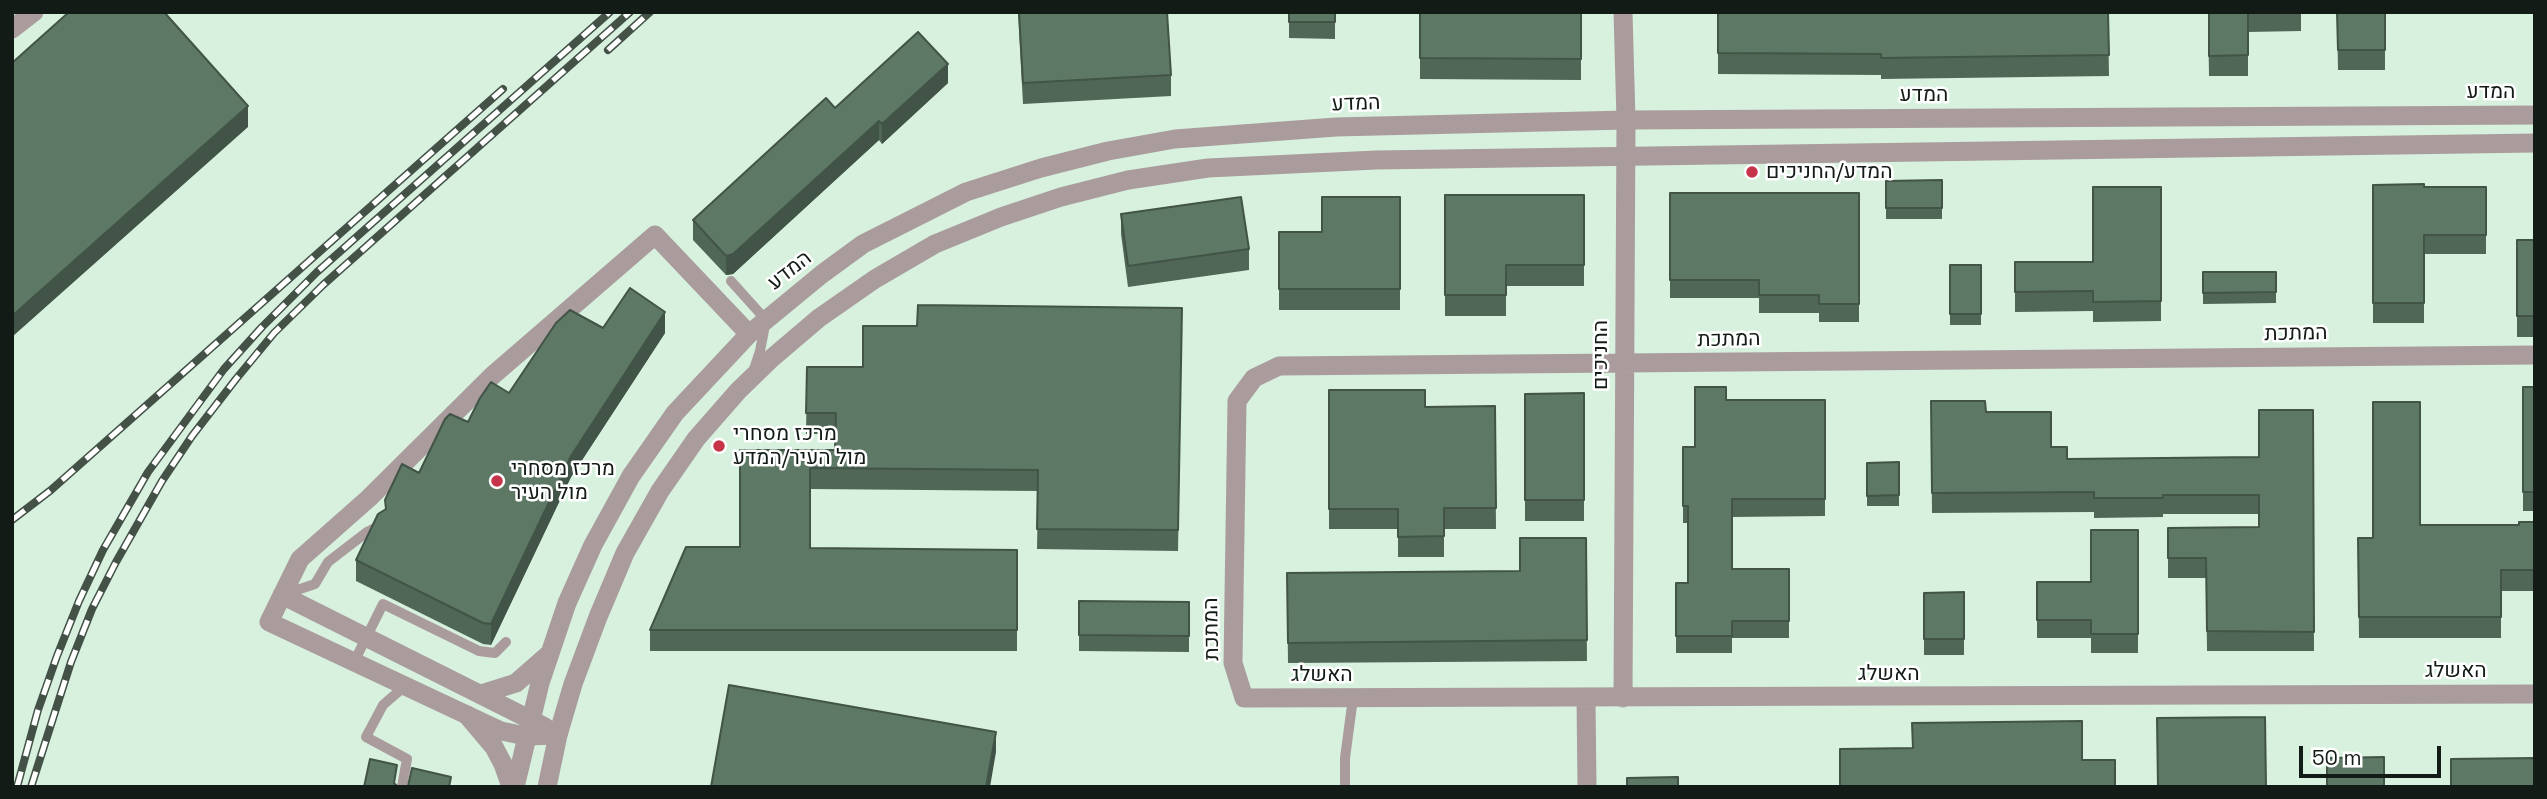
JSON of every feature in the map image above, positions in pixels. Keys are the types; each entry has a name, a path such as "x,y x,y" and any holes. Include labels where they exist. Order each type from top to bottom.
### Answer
{"street":[{"path":"12,29 34,12"},
{"name":"החניכים","path":"1623,12 1626,120 1623,698"},
{"name":"המדע","path":"513,787 549,655 567,603 593,545 631,476 675,413 749,334 788,300 863,244 966,192 1041,168 1108,151 1175,139 1336,127 1626,120 2535,115"},
{"path":"547,787 573,684 625,552 660,491 696,439 750,378 819,318 875,279 935,244 1001,217 1074,193 1128,180 1208,168 1376,160 1626,154 2535,143"},
{"path":"528,727 501,731 269,622 300,559 369,498 492,376 655,235 749,334"},
{"name":"המתכת","path":"1244,698 1233,663 1237,401 1254,378 1279,366 2535,355"},
{"path":"282,596 481,694 528,727 558,735"},
{"path":"481,694 516,683 549,655"},
{"name":"האשלג","path":"1244,698 2535,694"},
{"path":"1586,698 1587,787"},
{"path":"467,715 488,738 513,787"}],"lane":[{"path":"731,281 766,320 760,351 750,378"},
{"path":"282,596 315,584 328,562 379,526"},
{"path":"354,662 383,604 479,651 495,653 506,642"},
{"path":"402,787 407,759 366,737 383,705 405,686"},
{"path":"1345,787 1345,758 1353,698"}],"building":[{"path":"69,12 164,12 248,106 12,316 12,63"},
{"path":"1019,12 1167,12 1171,75 1023,83"},
{"path":"1289,12 1335,12 1335,22 1289,22"},
{"path":"1420,12 1581,12 1581,59 1420,58"},
{"path":"1718,12 2108,12 2109,55 1881,58 1881,54 1718,53"},
{"path":"2209,12 2248,12 2248,55 2209,56"},
{"path":"2337,12 2385,12 2385,50 2338,50"},
{"path":"918,32 948,64 882,124 879,121 733,254 726,256 693,220 826,98 835,108"},
{"path":"1942,180 1942,208 1886,208 1886,181"},
{"path":"2424,184 2424,187 2486,187 2486,235 2424,235 2424,303 2373,303 2373,185"},
{"path":"2093,187 2161,187 2161,301 2093,302 2093,291 2015,292 2015,262 2093,262"},
{"path":"1670,193 1859,193 1859,304 1819,304 1819,295 1759,295 1759,280 1670,280"},
{"path":"1445,195 1584,195 1584,265 1506,265 1506,295 1445,295"},
{"path":"1241,197 1249,249 1128,266 1121,214"},
{"path":"1322,197 1400,197 1400,289 1279,289 1279,232 1322,232"},
{"path":"2517,240 2535,240 2535,316 2517,316"},
{"path":"1950,265 1981,265 1981,314 1950,314"},
{"path":"2203,272 2276,272 2276,292 2203,293"},
{"name":"מרכז מסחרי מול העיר","path":"630,288 665,312 571,456 491,624 483,623 356,560 378,514 386,509 385,500 402,464 419,473 445,419 450,414 468,422 491,382 509,393 556,323 570,310 603,328"},
{"path":"918,305 1182,308 1178,530 1037,529 1038,470 810,468 810,548 1017,550 1017,630 650,630 686,547 740,547 740,450 835,450 836,413 806,413 807,367 863,367 863,326 917,326"},
{"path":"1695,387 1726,387 1726,400 1825,400 1825,499 1732,499 1732,569 1789,569 1789,621 1732,621 1732,636 1676,636 1676,583 1688,583 1688,506 1683,506 1683,447 1695,447"},
{"path":"2523,387 2535,387 2535,492 2523,492"},
{"path":"1329,390 1425,390 1425,407 1495,406 1496,508 1444,508 1444,536 1398,537 1398,509 1329,509"},
{"path":"1584,393 1584,500 1525,500 1525,394"},
{"path":"1931,401 1985,401 1986,412 2051,412 2051,447 2067,447 2067,459 2259,457 2259,410 2313,410 2314,632 2207,631 2206,558 2168,558 2168,528 2259,527 2259,495 2094,498 2094,492 1932,493"},
{"path":"2373,402 2420,402 2420,525 2519,525 2519,522 2535,522 2535,570 2501,570 2501,617 2359,617 2358,538 2373,538"},
{"path":"1899,462 1899,495 1867,496 1867,463"},
{"path":"2091,530 2138,530 2138,634 2091,634 2091,620 2037,620 2037,582 2091,582"},
{"path":"1520,538 1586,538 1587,640 1288,643 1287,573 1520,571"},
{"path":"1964,592 1964,639 1924,639 1924,593"},
{"path":"1079,601 1189,602 1189,636 1079,635"},
{"path":"729,685 996,732 986,787 711,787"},
{"path":"2265,717 2266,787 2158,787 2157,718"},
{"path":"2082,721 2082,760 2115,760 2115,787 1840,787 1840,749 1913,748 1912,723"},
{"path":"2384,757 2384,787 2327,787 2327,758"},
{"path":"2535,758 2535,787 2451,787 2451,759"},
{"path":"370,759 397,765 394,783 398,787 364,787"},
{"path":"412,768 451,777 449,787 406,787"},
{"path":"1678,777 1678,787 1627,787 1627,778"}],"railway":[{"path":"17,787 38,710 57,656 103,550 148,472 224,369 317,272 610,12"},
{"path":"31,787 71,662 92,609 162,481 192,436 236,379 274,333 323,285 630,12"},
{"path":"608,50 650,12"},
{"path":"12,520 51,490 503,89"}],"place":[{"name":"המדע/החניכים","path":"1752,172"},
{"name":"מרכז מסחרי מול העיר/המדע","path":"719,446"},
{"name":"מרכז מסחרי מול העיר","path":"497,481"}]}
